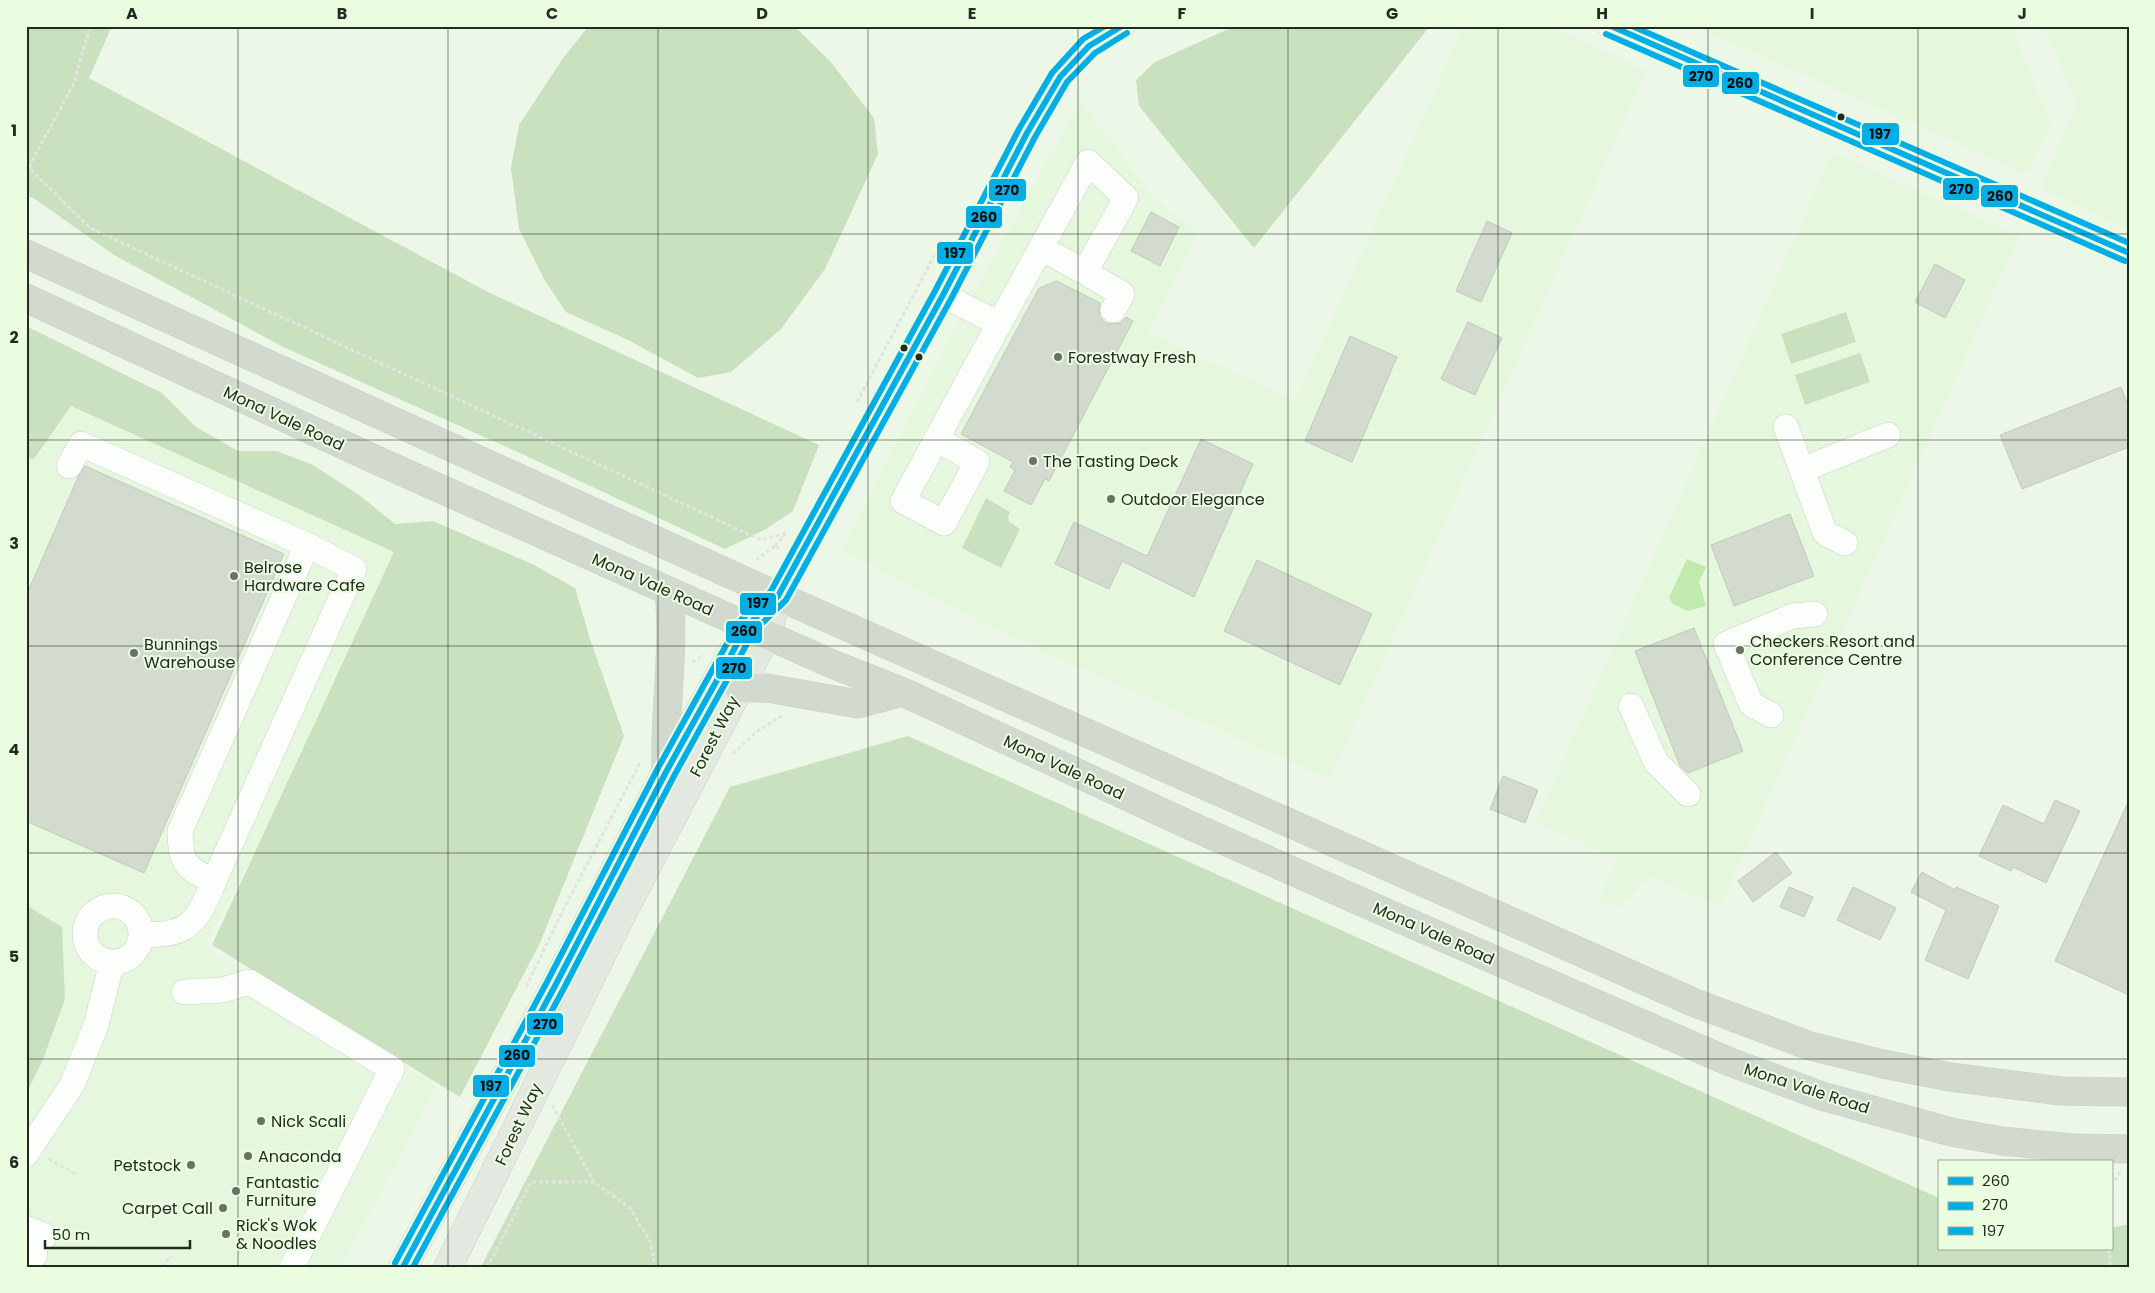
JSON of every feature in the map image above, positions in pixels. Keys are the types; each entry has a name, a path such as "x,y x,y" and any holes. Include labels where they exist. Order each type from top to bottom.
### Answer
{"highway":[{"path":"26,254 778,596 1687,1000 1810,1046 1883,1064 1950,1077 2060,1091 2129,1092"},
{"name":"Mona Vale Road","path":"26,298 365,455 757,630 903,692 1189,825 1730,1062 1822,1096 1952,1132 2002,1142 2073,1148 2129,1149"},
{"path":"666,772 665,742 672,622 669,591"},
{"path":"739,688 767,688 858,704 903,692"}],"main road":[{"name":"Forest Way","path":"402,1267 556,986 666,772 778,596"},
{"name":"Forest Way","path":"448,1267 538,1081 739,688 757,630"}],"street":[{"path":"778,596 943,295 1027,133 1060,77 1089,46 1122,26"},
{"path":"1610,26 2129,253"},
{"path":"936,439 1088,162 1126,198 1085,272"},
{"path":"1041,248 1122,294 1113,310"},
{"path":"943,295 999,324"},
{"path":"1786,426 1825,534 1845,543"},
{"path":"1802,470 1888,435"},
{"path":"69,466 81,444 307,545 354,569 214,881 205,905 193,922 180,931 154,935 141,934"},
{"path":"214,881 194,873 181,856 172,837 180,831 307,545"},
{"path":"1771,715 1751,704 1726,644 1793,616 1815,614"},
{"path":"1631,706 1656,762 1688,794"},
{"path":"106,906 123,907 136,918 141,934 138,948 132,955 125,960 112,962 99,958 87,945 86,927 92,915 106,906"},
{"path":"37,1156 72,1086 96,1025 112,962"},
{"path":"184,992 223,990 249,982 392,1069 292,1267"}],"path":[{"path":"90,26 74,83 28,166 90,228 761,540 786,533"},
{"path":"753,565 757,559 775,546 783,552"},
{"path":"688,665 704,655 710,647"},
{"path":"729,759 756,732 787,714"},
{"path":"524,991 562,912 643,756"},
{"path":"538,1081 594,1182 630,1208 651,1243 655,1267"},
{"path":"37,1156 77,1175"},
{"path":"486,1267 493,1257 531,1182 594,1182"},
{"path":"2109,1250 2111,1267"},
{"path":"162,1267 172,1256"}],"shaded area":[{"path":"26,26 112,26 89,78 488,292 819,445 793,511 766,529 725,549 520,453 283,347 114,255 35,199 26,195"},
{"path":"589,26 794,26 830,61 874,118 878,154 825,269 781,329 731,372 698,378 628,340 566,312 544,279 519,229 511,168 519,125 563,58"},
{"path":"1235,26 1430,26 1254,248 1139,106 1136,80 1155,62"},
{"path":"1464,26 1548,26 1647,70 1330,779 996,630 842,550 955,329 1080,101 1156,200 1198,234 1148,333 1296,400"},
{"path":"1694,26 2011,26 2051,124 2026,174"},
{"path":"2044,26 2129,26 2129,230 2040,189 2077,104"},
{"name":"Checkers Resort and Conference Centre","path":"1833,152 2019,236 1720,907 1652,876 1617,908 1599,900 1617,859 1536,822"},
{"path":"1846,312 1856,342 1791,364 1781,334"},
{"path":"26,326 162,393 196,427 238,451 277,451 313,465 359,495 395,524 433,521 532,564 575,588 590,639 624,736 540,943 460,1097 212,945 394,552 71,406 33,460 26,456"},
{"path":"1860,353 1870,382 1805,405 1795,375"},
{"path":"26,381 402,550 362,659 203,947 437,1086 341,1267 26,1267"},
{"path":"986,498 1010,512 1009,522 1020,529 1001,568 962,548"},
{"path":"1687,559 1706,567 1699,582 1706,606 1688,611 1673,604 1669,597"},
{"path":"908,736 1938,1198 1938,1250 2112,1250 2112,1228 2129,1224 2129,1267 481,1267 730,787"},
{"path":"26,905 62,927 65,999 42,1062 26,1094"}],"building":[{"path":"1151,212 1179,227 1160,266 1131,251"},
{"path":"1487,221 1512,233 1481,302 1456,291"},
{"path":"1935,264 1965,280 1945,318 1915,302"},
{"name":"Forestway Fresh","path":"1057,281 1100,303 1100,317 1106,323 1120,323 1126,317 1133,321 1049,481 1045,479 1031,505 1004,491 1015,470 1010,467 1013,462 961,434 1039,288"},
{"path":"1468,322 1502,338 1475,395 1441,379"},
{"path":"1350,336 1397,357 1352,462 1305,441"},
{"path":"2121,387 2129,408 2129,447 2022,489 2000,435"},
{"path":"1201,439 1253,464 1194,597 1122,561 1109,589 1055,564 1074,522 1147,556"},
{"name":"Bunnings Warehouse","path":"85,466 284,554 144,873 26,821 26,596 79,475"},
{"path":"1790,514 1814,576 1734,606 1711,545"},
{"path":"1257,560 1372,614 1340,685 1224,631"},
{"path":"1694,628 1743,751 1688,773 1680,766 1635,651"},
{"path":"1503,776 1538,790 1525,823 1490,809"},
{"path":"2055,800 2080,811 2046,883 2013,867 2011,871 1979,856 2003,805 2044,824"},
{"path":"2129,800 2129,995 2055,961"},
{"path":"1776,852 1792,873 1753,902 1738,881"},
{"path":"1922,872 1955,890 1956,887 1999,906 1968,979 1925,960 1946,910 1911,892"},
{"path":"1789,887 1813,897 1804,917 1780,907"},
{"path":"1853,887 1896,908 1880,940 1837,920"}],"transit line":[{"name":"197","path":"395,1263 547,982 658,768 739,622 771,591 935,291 1019,129 1052,73 1083,39 1105,26"},
{"name":"260","path":"403,1267 555,986 666,772 747,626 778,596 943,295 1027,133 1060,77 1089,46 1122,26"},
{"name":"260","path":"1611,26 2129,253"},
{"name":"197","path":"1632,26 2129,243"},
{"name":"270","path":"413,1267 563,990 674,776 754,631 786,600 951,299 1035,137 1067,82 1095,53 1127,33"},
{"name":"270","path":"1606,34 2125,261"}],"place":[{"name":"Forestway Fresh","path":"1058,357"},
{"name":"The Tasting Deck","path":"1033,461"},
{"name":"Outdoor Elegance","path":"1111,499"},
{"name":"Belrose Hardware Cafe","path":"234,576"},
{"name":"Checkers Resort and Conference Centre","path":"1740,650"},
{"name":"Bunnings Warehouse","path":"134,653"},
{"name":"Nick Scali","path":"261,1121"},
{"name":"Anaconda","path":"248,1156"},
{"name":"Petstock","path":"191,1165"},
{"name":"Fantastic Furniture","path":"236,1191"},
{"name":"Carpet Call","path":"223,1208"},
{"name":"Rick's Wok & Noodles","path":"226,1234"}]}
